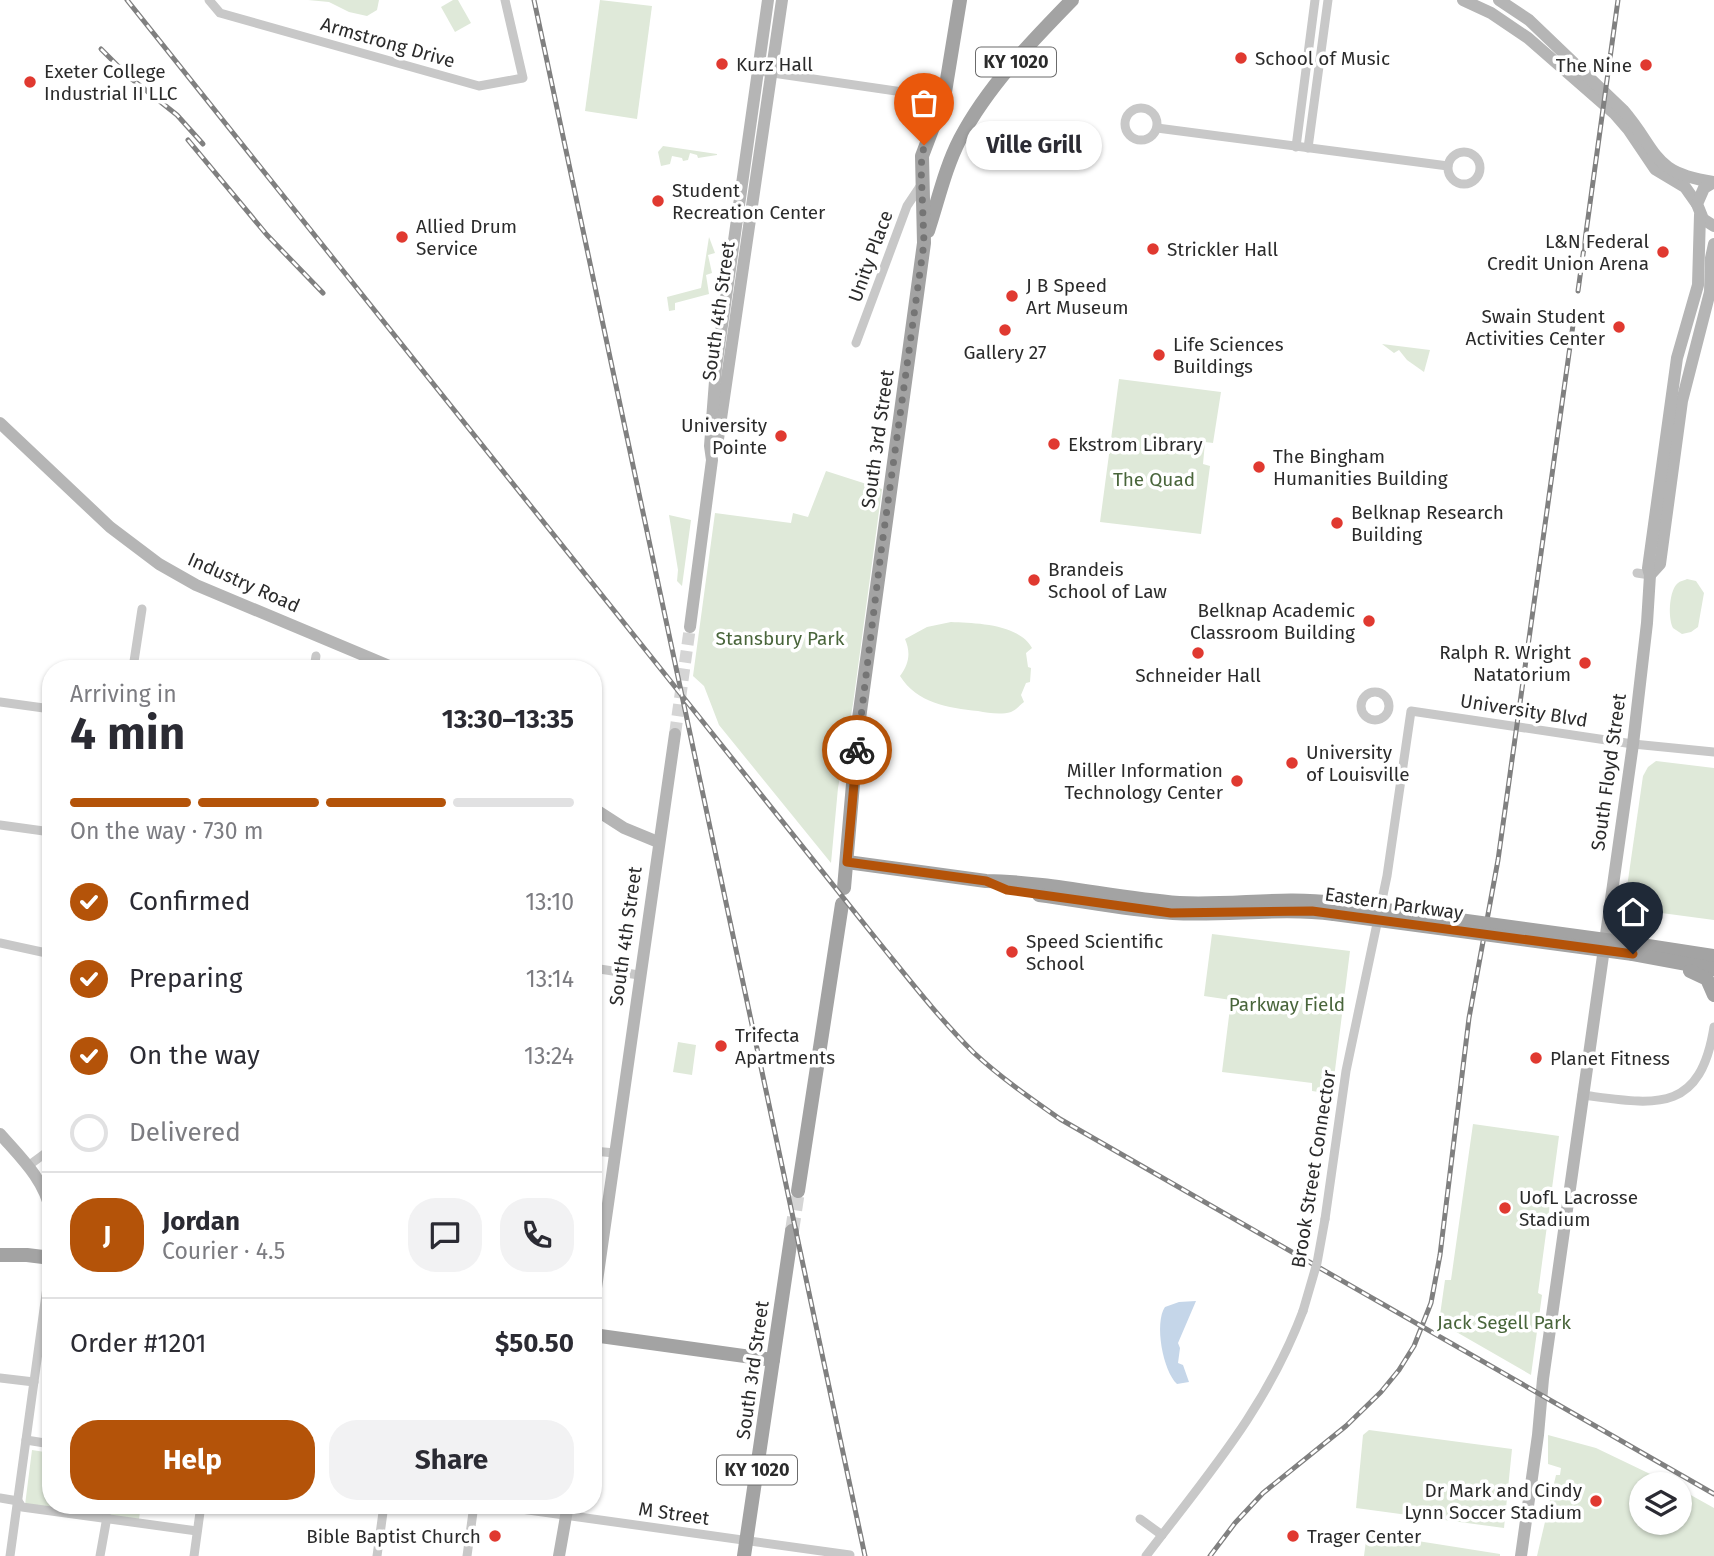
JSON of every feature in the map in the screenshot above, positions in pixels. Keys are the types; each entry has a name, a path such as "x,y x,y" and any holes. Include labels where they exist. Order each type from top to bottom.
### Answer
{"main road":[{"name":"South 4th Street","path":"690,627 712,460 717,448 727,392 765,72 768,0"},
{"name":"South 4th Street","path":"765,72 782,0"},
{"name":"South 3rd Street","path":"844,888 858,726 924,243 924,201 921,185 923,151 944,97 960,0"},
{"name":"KY 1020","path":"924,243 945,173 959,140 984,100 1072,0"},
{"path":"1465,0 1521,32 1615,114 1658,172 1699,215 1714,226"},
{"path":"1499,0 1530,20 1623,110 1637,125 1654,154 1667,167 1680,175 1714,182"},
{"path":"923,151 931,168 945,173"},
{"path":"1658,172 1685,187 1699,215"},
{"path":"1699,215 1704,188 1714,182"},
{"name":"South Floyd Street","path":"1521,1556 1603,940 1633,744 1643,574 1649,560 1677,358 1698,285 1699,215"},
{"name":"South Floyd Street","path":"1643,574 1660,564 1682,401 1710,292 1714,244"},
{"name":"Industry Road","path":"0,423 110,527 159,564 196,585 375,660"},
{"name":"South 4th Street","path":"602,1245 675,734"},
{"path":"602,814 624,828 658,842"},
{"name":"Eastern Parkway","path":"847,862 986,881 1007,890 1171,913 1213,914 1335,908 1634,949 1714,956"},
{"path":"798,1191 842,904"},
{"name":"Eastern Parkway","path":"1634,949 1656,958 1714,969"},
{"path":"1656,958 1702,975 1710,983 1714,995"},
{"path":"0,1134 41,1184"},
{"name":"South 3rd Street","path":"744,1556 792,1231"},
{"path":"0,1255 42,1257"},
{"path":"602,1336 773,1360"},
{"path":"559,1556 566,1514"}],"street":[{"name":"Armstrong Drive","path":"209,0 220,13 479,86 523,78 505,0"},
{"path":"1302,147 1315,0"},
{"path":"1302,147 1328,0"},
{"path":"765,72 944,97"},
{"path":"1157,128 1448,166"},
{"name":"Unity Place","path":"856,343 907,206 921,185"},
{"path":"134,660 142,609"},
{"path":"315,660 316,656"},
{"path":"0,702 42,708"},
{"name":"University Blvd","path":"1411,711 1633,744 1714,752"},
{"name":"Brook Street Connector","path":"1146,1556 1222,1458 1273,1381 1303,1311 1322,1241 1346,1071 1381,909 1411,711"},
{"path":"0,825 42,831"},
{"path":"1381,909 1603,940"},
{"path":"0,943 42,952"},
{"path":"602,969 639,975"},
{"path":"1582,1095 1645,1103 1673,1096 1689,1085 1703,1070 1714,1027"},
{"path":"602,1152 615,1153"},
{"path":"28,1166 42,1156"},
{"path":"10,1556 42,1342"},
{"path":"0,1378 34,1382"},
{"path":"26,1440 42,1443"},
{"path":"0,1498 18,1501 22,1507 42,1509"},
{"path":"82,1514 197,1531"},
{"path":"194,1556 200,1514"},
{"path":"377,1556 383,1514"},
{"path":"467,1556 473,1514"},
{"name":"M Street","path":"591,1514 829,1554 850,1555"},
{"path":"100,1556 107,1517"},
{"path":"1140,1519 1162,1535"}],"green space":[{"path":"308,0 379,0 377,10 367,16 349,12 329,2"},
{"path":"458,0 471,23 455,32 441,7"},
{"path":"600,0 652,6 637,119 585,111"},
{"path":"663,146 717,155 698,158 690,153 688,160 683,161 682,158 672,156 670,164 661,166 658,152"},
{"path":"709,237 715,253 708,255 712,273 706,275 709,294 675,303 675,310 669,311 667,297 701,288"},
{"path":"1382,344 1430,350 1424,372 1407,360 1399,350 1394,353"},
{"name":"The Quad","path":"1119,379 1221,392 1213,443 1205,442 1203,464 1210,466 1201,534 1100,522"},
{"name":"Stansbury Park","path":"826,471 882,489 853,704 838,788 831,863 719,725 704,686 693,676 715,513 791,523 793,513 808,517"},
{"path":"669,515 691,520 682,586 677,581 678,570"},
{"path":"1687,579 1696,581 1704,593 1698,627 1682,634 1673,628 1670,606 1676,585"},
{"path":"951,622 984,624 1007,629 1026,640 1032,648 1026,653 1028,667 1031,668 1030,682 1026,683 1021,695 1024,702 1015,710 995,713 945,706 915,692 900,676 908,658 905,639 927,627"},
{"path":"1656,761 1714,768 1714,920 1624,908 1643,776 1648,767"},
{"name":"Parkway Field","path":"1212,934 1350,951 1332,1094 1312,1091 1312,1083 1222,1072 1231,1000 1204,996"},
{"path":"678,1042 696,1045 692,1075 673,1072"},
{"name":"UofL Lacrosse Stadium","path":"1473,1124 1559,1136 1538,1293 1542,1295 1531,1375 1439,1322 1445,1280 1451,1280"},
{"path":"1369,1430 1512,1449 1504,1528 1356,1508 1363,1435"},
{"name":"Dr Mark and Cindy Lynn Soccer Stadium","path":"1548,1435 1596,1448 1646,1472 1629,1472 1629,1535 1692,1535 1692,1496 1714,1508 1714,1556 1537,1556 1556,1475 1560,1475 1561,1468 1548,1464"},
{"path":"32,1450 42,1452 42,1507 25,1505"},
{"path":"98,1514 140,1514 139,1519"},
{"path":"1367,1533 1500,1554 1500,1556 1364,1556"}],"water":[{"path":"1196,1301 1178,1343 1178,1363 1183,1365 1189,1382 1177,1384 1164,1358 1160,1335 1162,1314 1165,1307 1179,1302"}],"tunnel":[{"path":"675,734 690,627"},
{"path":"792,1231 798,1191"}],"railway":[{"path":"127,0 877,940 935,1011 973,1052 1004,1079 1060,1119 1714,1494"},
{"path":"534,0 865,1556"},
{"path":"1578,291 1618,0"},
{"path":"101,49 128,76 177,115 203,144"},
{"path":"188,140 267,235 323,293"},
{"path":"1210,1556 1235,1523 1263,1493 1346,1426 1381,1392 1414,1346 1431,1303 1440,1255 1469,1018 1498,860 1573,325"}],"way so far":[{"path":"857,750 858,726 924,243 921,166 924,145"}],"place":[{"name":"School of Music","path":"1241,58"},
{"name":"Kurz Hall","path":"722,64"},
{"name":"The Nine","path":"1646,65"},
{"name":"Exeter College Industrial II LLC","path":"30,82"},
{"name":"Ville Grill","path":"924,145"},
{"name":"Student Recreation Center","path":"658,201"},
{"name":"Allied Drum Service","path":"402,237"},
{"name":"Strickler Hall","path":"1153,249"},
{"name":"L&N Federal Credit Union Arena","path":"1663,252"},
{"name":"J B Speed Art Museum","path":"1012,296"},
{"name":"Swain Student Activities Center","path":"1619,327"},
{"name":"Gallery 27","path":"1005,330"},
{"name":"Life Sciences Buildings","path":"1159,355"},
{"name":"University Pointe","path":"781,436"},
{"name":"Ekstrom Library","path":"1054,444"},
{"name":"The Bingham Humanities Building","path":"1259,467"},
{"name":"Belknap Research Building","path":"1337,523"},
{"name":"Brandeis School of Law","path":"1034,580"},
{"name":"Belknap Academic Classroom Building","path":"1369,621"},
{"name":"Schneider Hall","path":"1198,653"},
{"name":"Ralph R. Wright Natatorium","path":"1585,663"},
{"name":"University of Louisville","path":"1292,763"},
{"name":"Miller Information Technology Center","path":"1237,781"},
{"name":"Speed Scientific School","path":"1012,952"},
{"name":"Trifecta Apartments","path":"721,1046"},
{"name":"Planet Fitness","path":"1536,1058"},
{"name":"UofL Lacrosse Stadium","path":"1505,1208"},
{"name":"Dr Mark and Cindy Lynn Soccer Stadium","path":"1596,1501"},
{"name":"Bible Baptist Church","path":"495,1536"},
{"name":"Trager Center","path":"1293,1536"}],"route":[{"path":"857,750 847,862 986,881 1007,890 1171,913 1312,911 1633,954"}],"park label":[{"name":"Jack Segell Park","path":"1504,1322"}]}
